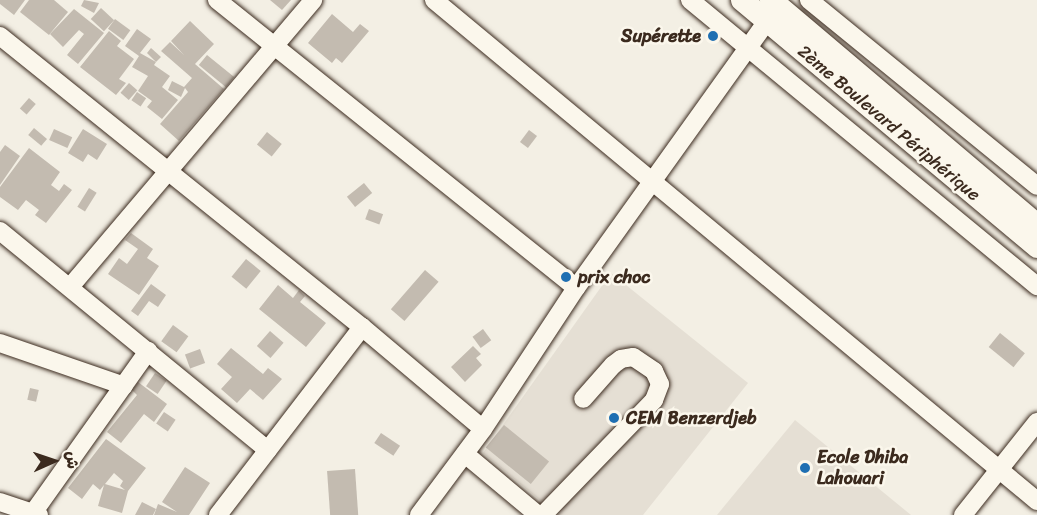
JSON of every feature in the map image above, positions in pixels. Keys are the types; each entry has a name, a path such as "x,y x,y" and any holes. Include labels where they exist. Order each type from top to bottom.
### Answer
{"main road":[{"name":"2ème Boulevard Périphérique","path":"742,0 775,7 1037,225"},
{"name":"2ème Boulevard Périphérique","path":"775,7 1037,247"}],"street":[{"path":"217,0 576,288"},
{"path":"70,287 170,172 313,0"},
{"path":"434,0 651,183 1037,501"},
{"path":"690,0 1037,286"},
{"path":"809,0 1037,186"},
{"path":"419,515 483,429 576,288 775,7"},
{"path":"0,36 362,327 483,429"},
{"path":"0,231 268,450"},
{"path":"218,515 362,327"},
{"path":"0,343 124,386"},
{"path":"0,502 36,514 148,351"},
{"path":"465,454 540,515 654,400 660,384 654,371 633,357 621,359 583,399"},
{"path":"963,515 1037,422"}],"shaded area":[{"name":"CEM Benzerdjeb","path":"611,273 748,383 643,515 558,515 483,453"},
{"name":"Ecole Dhiba Lahouari","path":"795,420 911,515 717,515"}],"building":[{"path":"0,0 25,0 14,15 0,4"},
{"path":"29,0 54,0 68,12 49,35 20,12"},
{"path":"84,0 99,3 94,13 81,6"},
{"path":"270,0 291,0 282,10"},
{"path":"101,8 114,20 104,31 91,19"},
{"path":"74,9 104,33 78,64 67,55 84,34 79,30 63,47 50,34"},
{"path":"332,14 353,32 360,24 369,31 342,63 336,58 332,63 308,43"},
{"path":"115,19 130,30 123,40 108,29"},
{"path":"190,21 214,44 195,64 224,89 179,141 160,124 188,92 185,88 181,97 168,90 172,81 184,87 192,78 161,51 170,42 184,55 171,41"},
{"path":"137,29 151,39 140,53 156,62 154,65 170,76 162,87 178,100 162,119 147,107 152,101 138,91 148,76 132,67 139,56 125,46"},
{"path":"109,31 121,41 117,46 134,59 119,79 126,83 116,95 80,67"},
{"path":"151,48 161,57 156,62 147,53"},
{"path":"207,55 234,77 226,87 199,65"},
{"path":"129,83 137,90 129,100 120,93"},
{"path":"137,92 146,98 141,106 131,100"},
{"path":"29,98 36,104 27,114 20,109"},
{"path":"34,128 47,139 41,146 28,135"},
{"path":"54,129 72,137 67,148 49,140"},
{"path":"83,129 107,144 97,160 88,154 83,162 68,153"},
{"path":"529,130 537,136 528,148 520,142"},
{"path":"267,132 282,144 272,156 257,144"},
{"path":"5,145 20,156 0,185 0,152"},
{"path":"29,148 60,172 51,185 59,191 64,184 72,190 46,223 35,215 39,210 26,200 18,210 0,197 0,187"},
{"path":"364,183 372,193 355,207 347,197"},
{"path":"89,188 97,193 85,211 77,207"},
{"path":"369,209 383,214 379,224 365,219"},
{"path":"131,233 153,249 147,258 159,266 139,295 108,274 119,258 127,264 138,249 125,240"},
{"path":"246,259 261,271 246,289 232,277"},
{"path":"425,270 439,282 404,321 391,309"},
{"path":"151,284 166,295 158,307 149,301 138,316 131,311"},
{"path":"278,285 293,298 299,290 305,296 300,302 326,323 306,347 259,309"},
{"path":"173,325 188,336 177,352 161,341"},
{"path":"483,329 491,340 481,348 472,337"},
{"path":"270,331 284,343 270,358 257,346"},
{"path":"1000,333 1025,353 1014,367 989,347"},
{"path":"473,346 481,354 476,358 482,365 465,382 451,367"},
{"path":"231,348 263,374 268,368 282,379 263,400 250,389 237,403 221,389 232,377 217,364"},
{"path":"200,349 205,363 190,369 185,354"},
{"path":"155,373 167,381 158,394 146,386"},
{"path":"138,382 167,404 154,422 144,414 121,443 107,432 137,395 132,390"},
{"path":"30,388 39,390 36,402 27,400"},
{"path":"164,412 176,420 168,431 156,424"},
{"path":"504,425 549,462 531,484 486,448"},
{"path":"381,433 400,446 393,456 374,443"},
{"path":"106,439 146,468 128,491 122,513 98,506 104,485 100,490 93,484 82,499 68,488","holes":["114,473 123,481 120,486 125,490 105,484"]},
{"path":"185,467 210,483 189,515 154,515 158,504 177,512 162,502"},
{"path":"355,469 358,515 330,515 327,471"},
{"path":"142,502 156,509 153,515 135,515"}],"place":[{"name":"Supérette","path":"713,36"},
{"name":"prix choc","path":"566,277"},
{"name":"CEM Benzerdjeb","path":"614,418"},
{"name":"Ecole Dhiba Lahouari","path":"805,468"}]}
